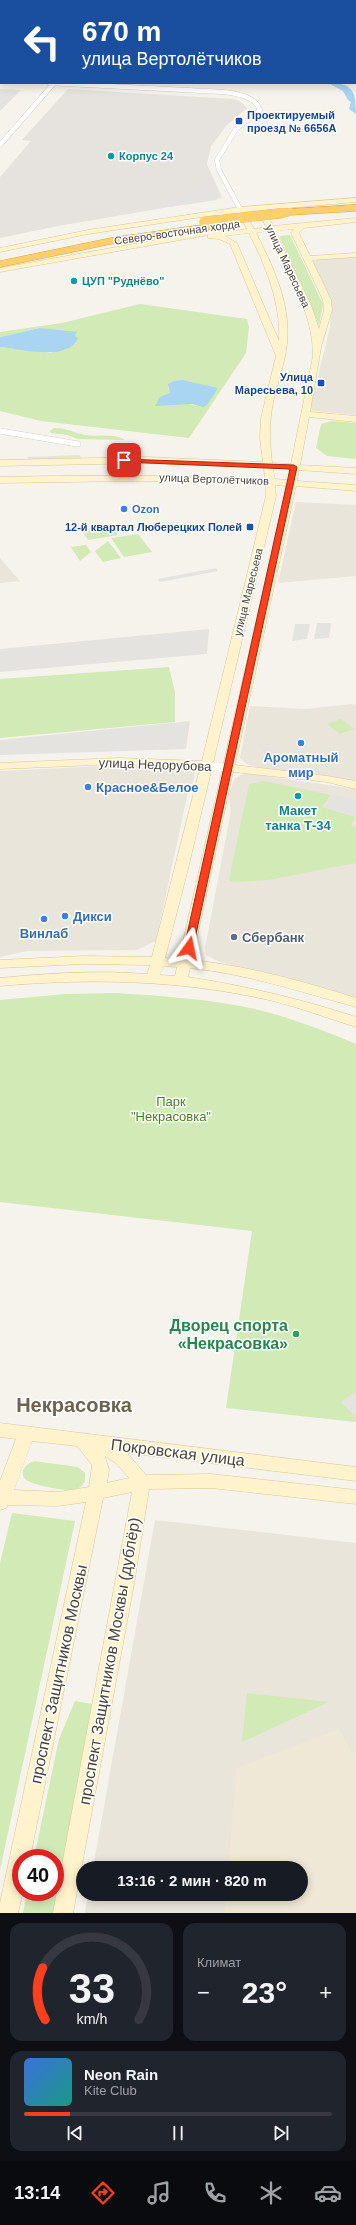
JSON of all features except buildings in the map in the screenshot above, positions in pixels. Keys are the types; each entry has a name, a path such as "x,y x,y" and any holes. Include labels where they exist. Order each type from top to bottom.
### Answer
{"highway":[{"name":"Северо-восточная хорда","path":"292,215 356,208"},
{"name":"Северо-восточная хорда","path":"0,257 99,237 204,221 356,212"},
{"name":"Северо-восточная хорда","path":"0,264 204,221"}],"street":[{"path":"0,145 53,84"},
{"path":"73,84 224,92 241,95 252,100 260,110 236,129 217,160 219,170 240,209"},
{"path":"204,221 240,209 356,200"},
{"path":"308,203 286,208 282,212 287,220 308,224"},
{"name":"улица Маресьева","path":"182,980 292,482 304,414 318,349 304,298 260,207"},
{"name":"улица Маресьева","path":"153,977 182,869 271,496 270,466 264,430 284,333 282,311 252,231 240,209"},
{"path":"0,250 103,229 204,221 225,217 233,226 222,231 0,270"},
{"path":"189,237 356,220"},
{"path":"308,224 299,227 295,233 327,300 328,310 318,349"},
{"path":"189,237 221,237 233,244 272,332 280,356"},
{"name":"улица Маресьева","path":"308,258 356,255"},
{"path":"304,414 356,419"},
{"path":"0,431 78,444"},
{"name":"улица Вертолётчиков","path":"0,463 101,460 294,467 356,472"},
{"name":"улица Вертолётчиков","path":"0,480 102,477 271,481 356,488"},
{"name":"улица Недорубова","path":"0,766 119,761 206,765 320,778 356,785"},
{"path":"0,964 58,959 185,964 228,969 301,986 356,1003"},
{"path":"103,975 117,970 116,964 107,960"},
{"path":"0,982 35,978 103,975 182,980 214,984 284,1000 356,1022"},
{"name":"Покровская улица","path":"0,1430 356,1474"},
{"path":"0,1499 28,1433"},
{"path":"83,1441 113,1451 123,1458 142,1482"},
{"name":"проспект Защитников Москвы","path":"8,1913 96,1493 102,1472 101,1462 83,1441"},
{"name":"Покровская улица","path":"0,1499 58,1499 96,1493 142,1482 211,1480 356,1497"},
{"name":"проспект Защитников Москвы (дублёр)","path":"62,1913 125,1584 142,1482"}],"shaded area":[{"path":"0,89 21,90 0,111"},
{"name":"Корпус 24","path":"68,89 234,99 241,102 247,108 227,125 211,146 207,164 222,198 58,226 0,238 0,177 31,141 22,140"},
{"path":"212,189 219,197 217,200 169,207 182,193"},
{"path":"356,256 356,415 313,411 310,408 330,328 331,306 325,288 312,262 317,260"},
{"path":"79,455 82,458 29,460 27,457"},
{"path":"296,502 356,505 356,576 278,583"},
{"path":"0,558 20,581 0,583"},
{"path":"216,568 218,571 160,582 158,579"},
{"path":"317,623 331,623 329,638 314,639"},
{"path":"295,624 310,624 307,639 292,641"},
{"path":"209,629 207,654 0,672 0,649"},
{"path":"351,704 356,705 356,782 257,767 247,764 240,758 250,706 306,709"},
{"path":"190,721 186,749 0,755 0,740"},
{"path":"265,742 274,751 286,759 279,762 266,754 258,745"},
{"path":"107,766 185,766 195,772 194,779 188,792 156,941 137,950 27,951 0,957 0,771"},
{"path":"245,773 356,789 356,999 313,985 220,962 206,955 205,948 231,811 228,796 235,778"},
{"path":"333,794 356,799 356,816 323,807"},
{"path":"356,1391 356,1418 341,1402"},
{"path":"155,1520 356,1543 356,1913 85,1913 87,1901 308,1901 308,1861 94,1861"},
{"path":"339,1729 351,1751 356,1752 356,1913 224,1913 225,1901 308,1901 308,1861 229,1861 237,1768"}],"green space":[{"path":"290,235 323,304 319,325 279,236"},
{"path":"140,304 247,319 249,327 246,353 189,438 41,421 0,411 0,347 51,353 75,334 40,328 0,337 0,332 62,323","holes":["168,387 203,407 178,400 171,393"]},
{"path":"332,421 356,423 356,459 327,456 316,448 321,424"},
{"path":"54,428 66,429 90,436 111,436 125,440 78,439 67,435 51,433 50,431"},
{"path":"112,527 118,535 88,540 83,532"},
{"path":"138,534 152,552 124,557 111,538"},
{"path":"108,541 121,558 103,562 95,551"},
{"path":"86,545 91,552 80,561 71,547"},
{"path":"169,667 175,692 175,722 0,738 0,679"},
{"path":"341,719 354,729 340,734 327,724"},
{"path":"264,781 331,795 322,807 355,817 351,826 356,827 356,863 268,880 233,882 229,880 249,784"},
{"name":"Парк \"Некрасовка\"","path":"115,993 203,1000 255,1009 306,1024 356,1044 356,1422 226,1408 252,1231 0,1202 0,1000 65,994"},
{"path":"34,1461 78,1467 85,1473 85,1481 79,1488 65,1490 27,1481 24,1478 23,1470 28,1464"},
{"path":"12,1513 75,1521 0,1870 0,1563"},
{"path":"247,1693 329,1702 242,1742"},
{"path":"75,1701 92,1704 64,1858 64,1849 36,1849 59,1739"},
{"path":"25,1901 56,1901 54,1913 23,1913"}],"water":[{"path":"40,328 77,332 75,336 78,338 72,345 64,350 54,352 0,347 0,337"},
{"path":"182,380 218,388 207,405 203,407 192,404 155,406 160,397 170,393 168,384 174,381"}],"waterway":[{"path":"335,84 347,89 351,98 356,101 354,109 356,111"}],"place":[{"name":"Проектируемый проезд № 6656А","path":"239,121"},
{"name":"Корпус 24","path":"111,156"},
{"name":"ЦУП \"Руднёво\"","path":"74,281"},
{"name":"Улица Маресьева, 10","path":"321,383"},
{"name":"Ozon","path":"124,509"},
{"name":"12-й квартал Люберецких Полей","path":"250,527"},
{"name":"Ароматный мир","path":"301,743"},
{"name":"Красное&Белое","path":"88,787"},
{"name":"Макет танка Т-34","path":"298,796"},
{"name":"Дикси","path":"65,916"},
{"name":"Винлаб","path":"44,919"},
{"name":"Сбербанк","path":"234,937"},
{"name":"Дворец спорта «Некрасовка»","path":"296,1334"}],"district":[{"name":"Некрасовка","path":"74,1405"}],"route":[{"path":"124,460 294,467 292,482 224,784 189,948"}]}
